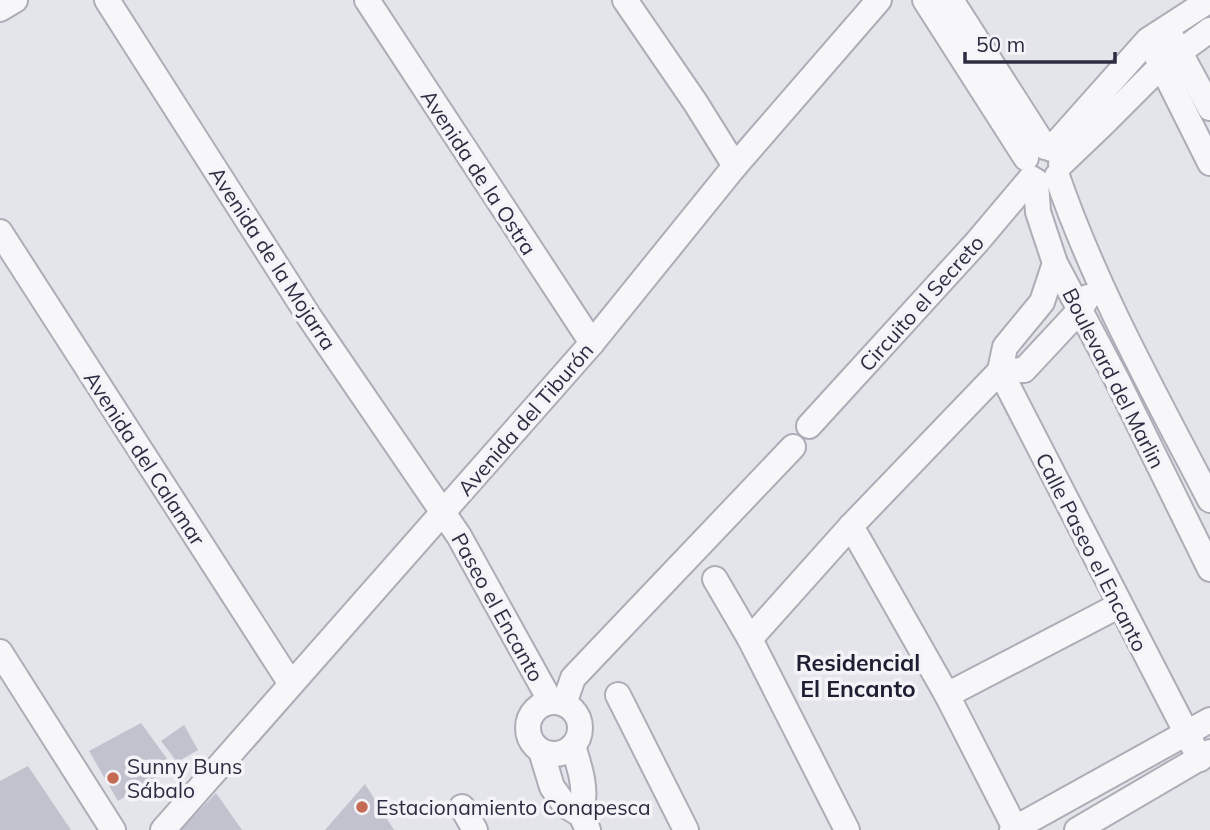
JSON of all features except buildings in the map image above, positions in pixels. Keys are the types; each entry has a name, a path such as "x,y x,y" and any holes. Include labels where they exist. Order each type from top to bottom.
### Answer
{"street":[{"path":"0,9 15,0"},
{"name":"Avenida de la Mojarra","path":"107,0 310,318 443,512"},
{"name":"Avenida de la Ostra","path":"367,0 592,343"},
{"path":"625,0 735,166"},
{"name":"Avenida del Tiburón","path":"163,830 592,343 735,166 879,0"},
{"name":"Boulevard del Marlin","path":"925,0 983,69"},
{"name":"Boulevard del Marlin","path":"951,0 983,69 1044,165 1123,330 1210,500"},
{"name":"Circuito el Secreto","path":"809,426 977,242 1157,34 1210,0"},
{"name":"Circuito el Secreto","path":"1044,165 1091,136 1170,58 1210,30"},
{"path":"1157,34 1170,58 1210,163"},
{"path":"1170,58 1210,108"},
{"name":"Boulevard del Marlin","path":"1044,165 1038,212 1055,263 1210,569"},
{"name":"Avenida del Calamar","path":"0,232 291,684"},
{"path":"750,639 851,526 1000,371 1005,347 1042,302 1055,263"},
{"path":"1000,371 1024,370 1079,311 1088,296 1096,271"},
{"name":"Calle Paseo el Encanto","path":"1000,371 1186,732 1205,756 1077,830"},
{"name":"Paseo el Encanto","path":"443,512 557,703 573,678 793,446"},
{"path":"851,526 947,695 1014,829 1210,720"},
{"path":"715,579 750,639 847,830"},
{"path":"947,695 1119,604"},
{"path":"0,652 113,830"},
{"path":"618,695 686,830"},
{"path":"557,703 574,711 579,722 579,735 573,746 564,753 552,755 541,751 531,742 527,730 530,717 538,707 557,703"},
{"path":"573,746 584,782 585,823"},
{"path":"541,751 552,787 565,805 585,823"},
{"path":"462,807 475,830"}],"place":[{"name":"Sunny Buns Sábalo","path":"113,778"},
{"name":"Estacionamiento Conapesca","path":"362,807"}],"district":[{"name":"Residencial El Encanto","path":"858,675"}]}
